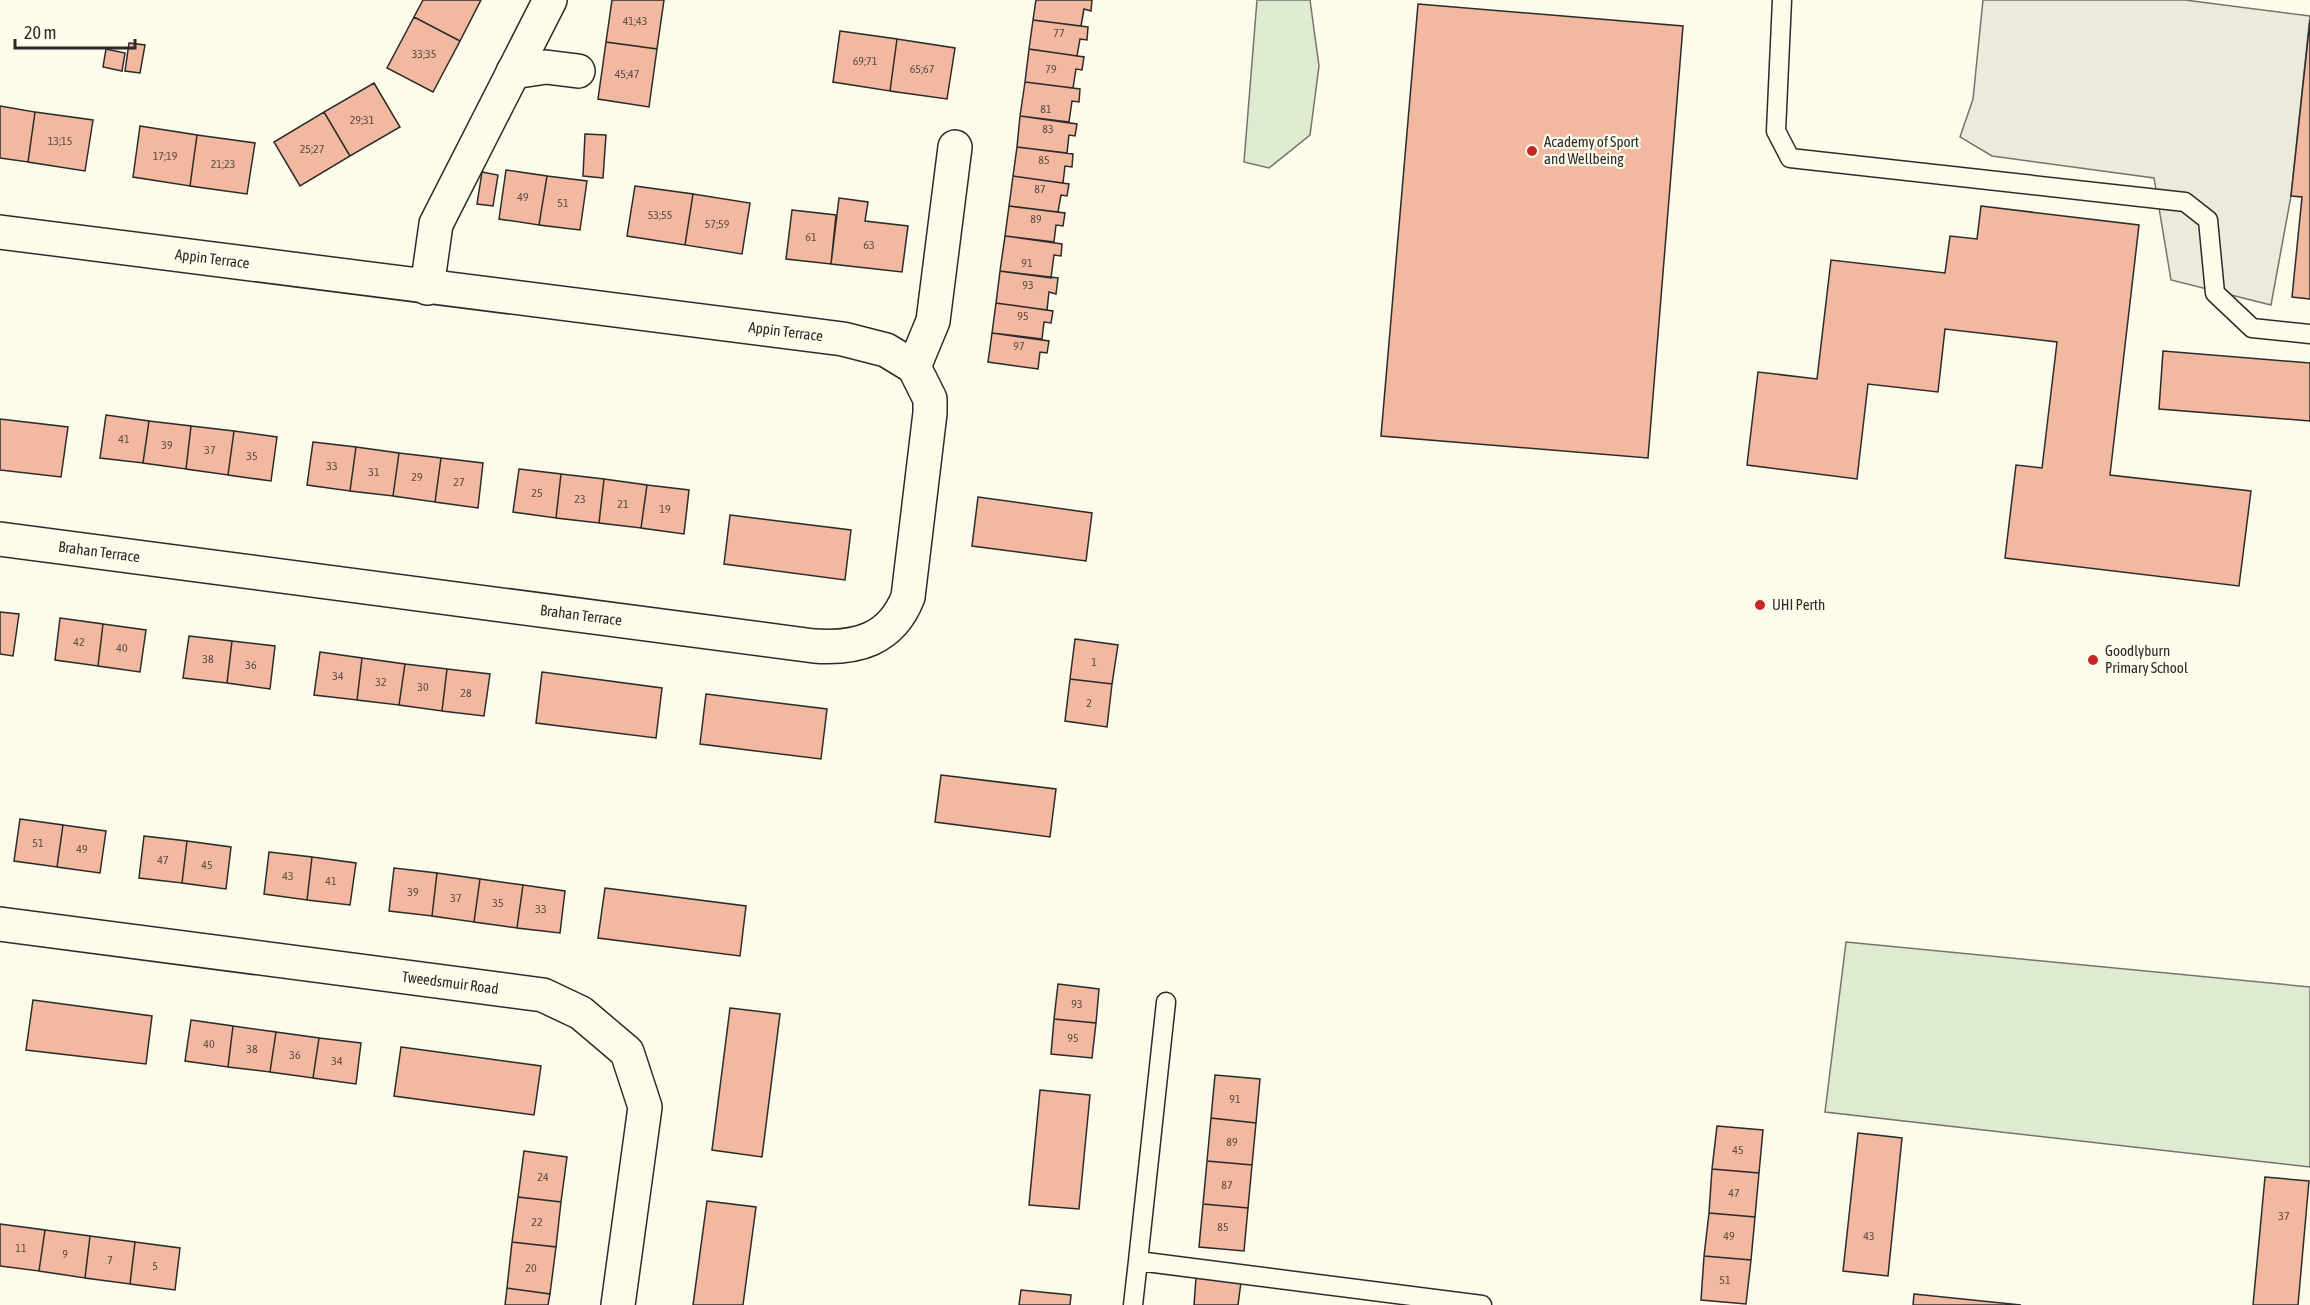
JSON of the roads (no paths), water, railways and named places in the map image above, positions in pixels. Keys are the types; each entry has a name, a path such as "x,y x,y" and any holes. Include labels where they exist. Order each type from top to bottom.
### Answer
{"street":[{"path":"427,288 436,224 550,0"},
{"path":"513,72 546,67 578,71"},
{"path":"914,367 933,321 956,147"},
{"name":"Appin Terrace","path":"0,231 427,288 843,339 886,350 914,367"},
{"name":"Brahan Terrace","path":"0,539 814,646 853,646 870,640 886,630 901,616 908,597 930,413 930,399 914,367"},
{"name":"Tweedsmuir Road","path":"0,924 543,995 581,1013 627,1052 645,1107 618,1305"}],"lane":[{"path":"1782,0 1776,131 1790,158 2185,202 2208,220 2215,293 2252,328 2310,334"},
{"path":"1134,1305 1166,1002"},
{"path":"1138,1262 1482,1305"}],"place":[{"name":"Academy of Sport and Wellbeing","path":"1532,151"},
{"name":"UHI Perth","path":"1760,605"},
{"name":"Goodlyburn Primary School","path":"2093,660"}]}
